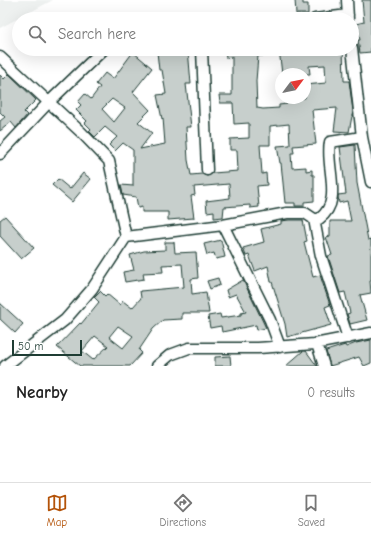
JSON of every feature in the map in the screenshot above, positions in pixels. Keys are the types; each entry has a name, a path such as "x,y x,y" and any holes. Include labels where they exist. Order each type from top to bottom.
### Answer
{"street":[{"path":"347,0 348,12"},
{"path":"0,154 49,102 97,56"},
{"path":"202,56 207,170"},
{"path":"353,56 362,137 371,182"},
{"path":"0,57 81,132 109,161 126,237 92,289 65,320 5,366"},
{"path":"126,237 223,225 286,213 305,213 314,219 319,219 325,215 331,204 330,142 362,137"},
{"path":"314,219 321,256 348,338"},
{"path":"223,225 270,320 280,347"},
{"path":"157,366 170,355 188,348 280,347 318,344 371,333"},
{"path":"318,344 324,366"}],"shaded area":[{"path":"0,0 53,0 30,12 12,12 12,22 0,28"}],"building":[{"path":"295,0 303,0 303,4 308,4 308,12 296,12"},
{"path":"362,0 371,0 371,52 360,53 359,23 364,22"},
{"path":"130,56 138,56 152,68 133,92 150,110 138,122 152,133 140,149 165,144 163,118 162,119 157,95 166,94 162,70 159,70 157,56 189,56 191,84 186,84 191,127 186,127 188,160 191,175 202,174 207,176 213,173 238,171 237,150 230,150 230,139 249,138 249,123 234,124 233,103 220,103 219,95 232,95 232,57 226,58 226,56 258,56 256,81 257,108 263,109 279,108 279,105 287,104 311,104 311,84 326,83 325,65 309,66 309,68 281,68 280,56 343,56 344,81 349,81 353,111 349,132 334,131 337,108 312,110 316,144 293,146 294,153 291,153 292,168 306,167 306,171 312,170 312,175 314,175 314,201 304,202 304,206 295,206 295,203 285,203 281,163 277,146 290,145 289,124 270,126 270,145 260,145 262,174 266,173 267,185 257,186 259,207 250,208 250,205 224,207 223,217 214,218 214,211 207,212 206,201 230,198 229,184 194,187 195,195 191,196 194,218 168,220 168,212 142,212 142,207 138,208 136,197 123,195 121,185 133,186 133,150 123,143 115,151 109,145 117,137 105,127 95,137 89,131 91,129 85,123 87,121 76,110 81,105 78,102 85,94 91,99 100,87 96,84 105,73 113,79","holes":["112,99 125,108 114,122 102,109"]},
{"path":"9,74 36,100 24,112 27,115 16,128 11,122 0,131 0,121 5,117 0,112 0,75 4,79"},
{"path":"355,145 357,183 368,240 371,239 371,293 360,295 367,320 350,324 347,314 350,313 345,292 340,293 328,256 332,255 326,237 330,236 330,221 351,221 347,201 339,203 338,197 338,195 346,194 340,147"},
{"path":"83,173 91,179 72,202 52,185 58,179 70,189"},
{"path":"5,216 34,248 21,259 0,236 0,220"},
{"path":"303,220 307,241 304,242 313,277 320,275 330,305 325,307 331,325 287,337 285,324 271,282 268,266 255,271 249,255 246,256 243,248 264,242 261,229 281,224 281,221"},
{"path":"221,240 225,257 216,259 214,253 207,255 204,244"},
{"path":"165,242 174,242 175,253 196,252 198,278 191,279 192,294 206,292 209,313 182,313 182,319 163,320 153,329 139,350 142,353 130,366 80,366 57,347 80,323 81,324 99,302 94,297 100,291 105,296 107,294 120,305 123,301 132,308 141,298 140,291 184,287 182,264 162,265 163,272 143,273 144,279 125,282 123,272 134,270 130,255 144,251 165,250","holes":["118,326 133,336 123,348 109,337","95,336 108,346 93,360 82,351"]},
{"path":"218,278 220,285 210,289 207,281"},
{"path":"243,280 266,328 257,330 256,325 222,332 221,326 210,328 208,316 220,314 221,318 241,315 241,313 246,312 236,294 228,297 226,290"},
{"path":"0,303 23,324 15,333 0,319"},
{"path":"371,340 371,363 364,366 359,357 330,366 326,351 345,345 346,347"},
{"path":"303,351 306,351 317,366 286,366"},
{"path":"230,356 231,366 215,366 215,357"}]}
